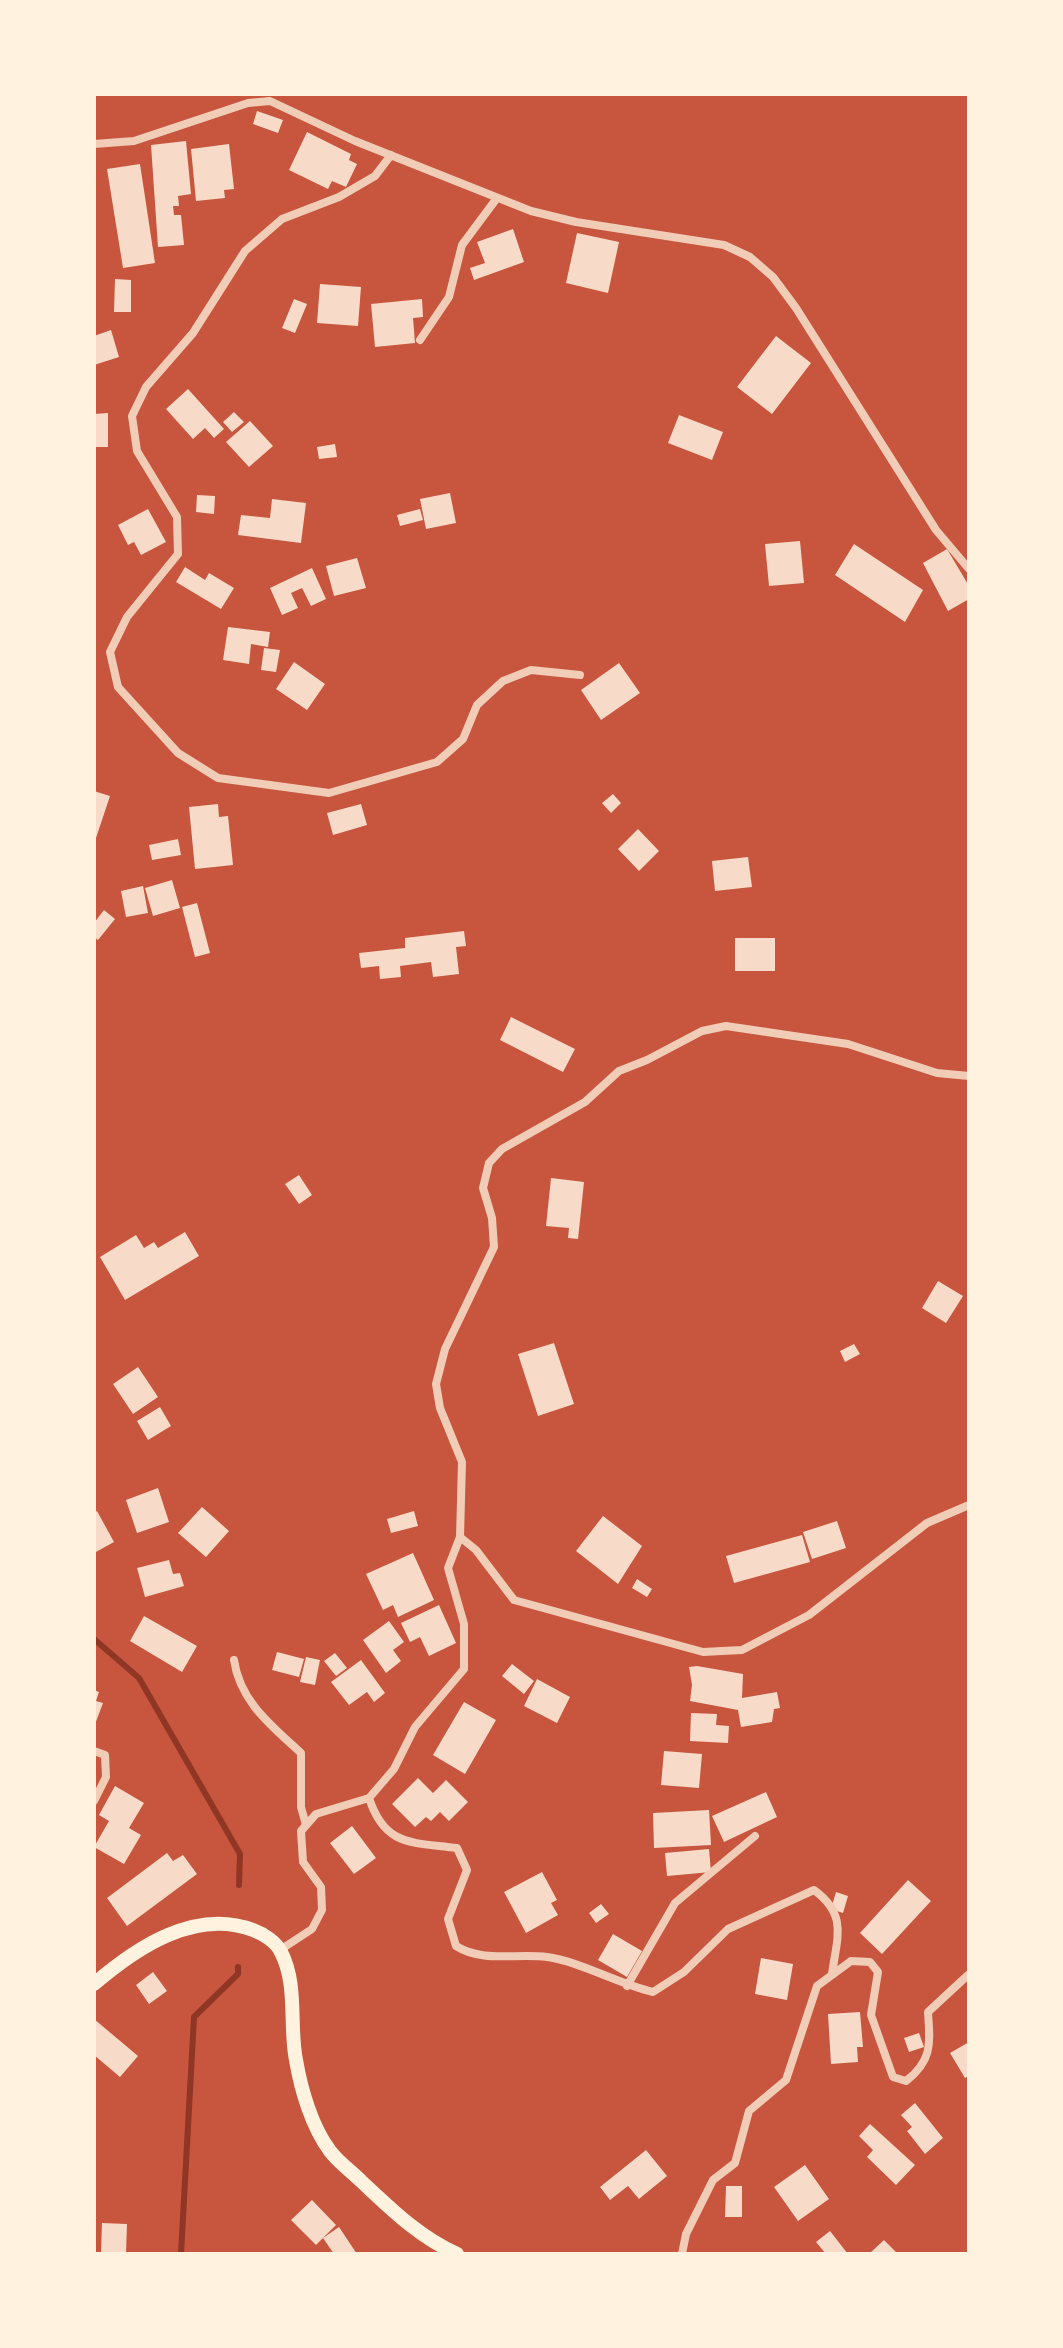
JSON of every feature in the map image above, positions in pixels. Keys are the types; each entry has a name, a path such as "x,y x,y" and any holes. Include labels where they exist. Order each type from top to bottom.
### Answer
{"main road":[{"path":"94,1984 125,1957 166,1935 205,1925 239,1925 264,1934 280,1950 290,1979 296,2060 310,2110 330,2151 403,2220 436,2245 457,2254"}],"street":[{"path":"94,144 134,141 248,103 270,101 497,198 576,222 724,245 750,257 773,277 796,308 936,530 969,569"},
{"path":"391,155 375,176 339,197 282,219 245,251 193,333 146,387 132,416 137,451 177,517 178,554 127,617 110,652 118,687 178,753 218,778 329,793 437,762 463,739 477,705 503,681 531,670 580,675"},
{"path":"420,340 449,297 462,245 497,198"},
{"path":"280,1950 312,1929 322,1910 321,1887 303,1862 301,1831 316,1814 369,1798 394,1769 415,1727 464,1669 464,1624 448,1568 460,1537 462,1462 440,1408 436,1384 445,1349 494,1247 492,1218 483,1188 489,1163 502,1149 585,1102 619,1071 702,1031 726,1026 848,1044 937,1073 969,1076"},
{"path":"460,1537 476,1550 514,1600 703,1652 742,1650 809,1615 927,1523 969,1505"},
{"path":"234,1660 236,1676 254,1709 301,1753 301,1807 306,1825"},
{"path":"94,1751 105,1755 106,1777 94,1801"},
{"path":"369,1798 376,1822 398,1840 457,1848 467,1870 448,1919 456,1946 470,1955 549,1957 627,1986 653,1992 684,1972 728,1929 814,1890 830,1902 839,1919 832,1974"},
{"path":"627,1986 675,1903 755,1836"},
{"path":"682,2254 686,2234 713,2180 735,2163 749,2111 786,2080 817,1986 851,1961 870,1962 878,1972 871,2015 893,2077 906,2081 930,2051 928,2012 968,1975"}],"building":[{"path":"257,111 283,120 278,133 253,124"},
{"path":"307,132 351,154 349,160 357,164 346,187 332,181 328,189 289,170"},
{"path":"186,141 191,194 178,196 179,206 173,206 174,215 181,215 184,245 158,247 151,145"},
{"path":"229,144 234,189 224,190 225,198 196,201 191,149"},
{"path":"140,164 155,263 123,268 107,169"},
{"path":"513,229 524,262 474,280 470,268 485,263 477,242"},
{"path":"577,233 619,242 608,293 566,283"},
{"path":"115,279 131,280 131,312 114,312"},
{"path":"320,284 361,287 358,326 317,323"},
{"path":"294,299 307,304 295,333 282,328"},
{"path":"422,299 423,317 413,318 415,343 375,347 371,304"},
{"path":"111,330 119,357 94,365 94,336"},
{"path":"776,336 811,363 772,414 737,387"},
{"path":"188,389 224,429 214,438 205,428 193,439 166,409"},
{"path":"234,412 244,422 232,432 223,422"},
{"path":"108,413 108,447 94,447 94,414"},
{"path":"679,415 723,432 712,460 668,443"},
{"path":"250,421 273,446 249,467 226,442"},
{"path":"335,444 337,457 319,459 317,447"},
{"path":"450,493 456,523 426,529 420,499"},
{"path":"197,495 215,496 214,514 196,512"},
{"path":"272,499 306,503 301,543 238,535 241,515 270,518"},
{"path":"148,509 166,542 141,555 134,542 128,545 118,525"},
{"path":"420,509 423,520 400,526 397,515"},
{"path":"800,541 804,583 769,586 765,544"},
{"path":"854,544 923,590 905,622 835,575"},
{"path":"947,549 969,586 969,599 948,611 923,563"},
{"path":"357,558 366,588 334,596 326,566"},
{"path":"185,567 205,580 209,573 234,588 221,609 176,582"},
{"path":"312,568 326,599 311,606 302,588 291,593 298,608 282,615 270,588"},
{"path":"228,627 270,632 268,647 251,644 249,664 223,660"},
{"path":"264,648 280,650 276,672 261,670"},
{"path":"294,662 325,684 307,710 276,689"},
{"path":"619,663 640,693 601,720 581,690"},
{"path":"94,791 110,796 95,841 94,841"},
{"path":"613,794 621,803 611,813 602,803"},
{"path":"218,804 219,817 228,816 233,865 195,869 189,807"},
{"path":"361,804 367,825 333,835 327,813"},
{"path":"638,829 659,851 639,871 618,849"},
{"path":"178,839 181,855 152,860 149,845"},
{"path":"748,857 752,887 715,891 712,861"},
{"path":"172,880 180,908 153,916 145,888"},
{"path":"143,886 148,913 126,917 121,891"},
{"path":"197,903 210,953 195,957 182,907"},
{"path":"104,910 115,919 98,940 94,937 94,923"},
{"path":"464,931 466,946 456,947 459,974 433,977 431,962 400,966 401,977 380,979 379,966 361,968 359,953 405,948 405,938"},
{"path":"735,938 775,938 775,971 735,971"},
{"path":"511,1017 575,1049 563,1072 500,1040"},
{"path":"299,1175 312,1195 299,1204 285,1184"},
{"path":"551,1178 584,1182 578,1239 568,1238 569,1228 546,1226"},
{"path":"185,1232 199,1256 125,1300 100,1257 136,1235 144,1248 154,1242 158,1248"},
{"path":"938,1281 963,1296 946,1323 922,1308"},
{"path":"554,1343 574,1404 538,1416 518,1354"},
{"path":"854,1344 860,1354 845,1362 840,1351"},
{"path":"138,1367 158,1397 133,1414 113,1384"},
{"path":"160,1407 171,1426 148,1440 137,1421"},
{"path":"158,1488 169,1522 137,1533 126,1500"},
{"path":"202,1507 229,1531 206,1557 178,1533"},
{"path":"97,1511 114,1542 94,1553 94,1513"},
{"path":"414,1511 418,1526 391,1533 387,1519"},
{"path":"603,1516 642,1546 618,1584 576,1551"},
{"path":"837,1521 846,1548 812,1559 803,1532"},
{"path":"802,1535 810,1562 734,1583 726,1556"},
{"path":"413,1553 434,1600 398,1617 393,1605 383,1610 366,1574"},
{"path":"169,1560 173,1574 180,1573 184,1586 145,1597 137,1568"},
{"path":"637,1579 652,1589 647,1597 632,1588"},
{"path":"439,1605 456,1643 429,1656 420,1637 410,1642 401,1623"},
{"path":"144,1616 197,1646 182,1672 130,1641"},
{"path":"389,1621 404,1642 393,1650 401,1661 386,1673 363,1640"},
{"path":"277,1652 304,1659 299,1677 272,1670"},
{"path":"335,1653 347,1668 336,1676 324,1661"},
{"path":"306,1657 320,1660 315,1685 300,1682"},
{"path":"361,1660 385,1693 374,1702 367,1692 349,1705 331,1682"},
{"path":"512,1664 534,1681 524,1694 502,1676"},
{"path":"689,1667 743,1674 742,1698 777,1692 780,1708 774,1709 772,1722 741,1727 738,1710 690,1701 692,1685"},
{"path":"537,1679 570,1697 557,1723 524,1706"},
{"path":"94,1690 99,1692 96,1701 103,1703 94,1727"},
{"path":"464,1702 496,1720 465,1774 433,1755"},
{"path":"691,1713 717,1714 716,1725 729,1726 728,1743 690,1741"},
{"path":"664,1751 702,1754 699,1788 661,1785"},
{"path":"418,1778 433,1793 446,1780 468,1802 449,1821 440,1812 431,1821 426,1817 415,1827 392,1804"},
{"path":"115,1786 144,1803 129,1828 141,1835 124,1864 94,1847 109,1821 99,1815"},
{"path":"766,1792 777,1817 724,1842 712,1816"},
{"path":"709,1810 711,1845 654,1848 653,1813"},
{"path":"352,1826 376,1858 354,1874 330,1843"},
{"path":"709,1849 711,1872 667,1876 665,1853"},
{"path":"167,1853 173,1861 183,1855 197,1874 127,1926 107,1898"},
{"path":"542,1872 557,1900 551,1903 558,1915 526,1933 504,1892"},
{"path":"908,1880 931,1901 882,1954 860,1933"},
{"path":"836,1892 848,1896 843,1913 831,1909"},
{"path":"601,1904 609,1914 596,1923 589,1913"},
{"path":"613,1934 642,1951 627,1977 598,1960"},
{"path":"761,1958 793,1964 787,2000 755,1994"},
{"path":"153,1972 167,1991 149,2004 136,1985"},
{"path":"860,2012 863,2047 857,2047 858,2062 831,2064 828,2014"},
{"path":"94,2019 138,2056 120,2077 94,2055"},
{"path":"919,2033 924,2047 909,2052 904,2038"},
{"path":"969,2042 969,2076 965,2078 950,2053"},
{"path":"915,2103 943,2138 925,2154 907,2131 912,2127 901,2115"},
{"path":"870,2124 915,2165 896,2185 867,2157 873,2150 859,2136"},
{"path":"646,2150 667,2176 639,2199 628,2186 610,2200 600,2187"},
{"path":"805,2165 829,2199 798,2221 774,2187"},
{"path":"726,2186 742,2186 742,2217 725,2217"},
{"path":"312,2200 336,2225 316,2245 291,2220"},
{"path":"102,2223 127,2224 126,2254 101,2254"},
{"path":"339,2227 357,2254 334,2254 323,2238"},
{"path":"830,2231 848,2254 826,2254 816,2242"},
{"path":"884,2240 898,2254 869,2254"}],"waterway":[{"path":"94,1639 139,1678 240,1854 239,1885"},
{"path":"181,2254 194,2017 238,1974 238,1967"}]}
